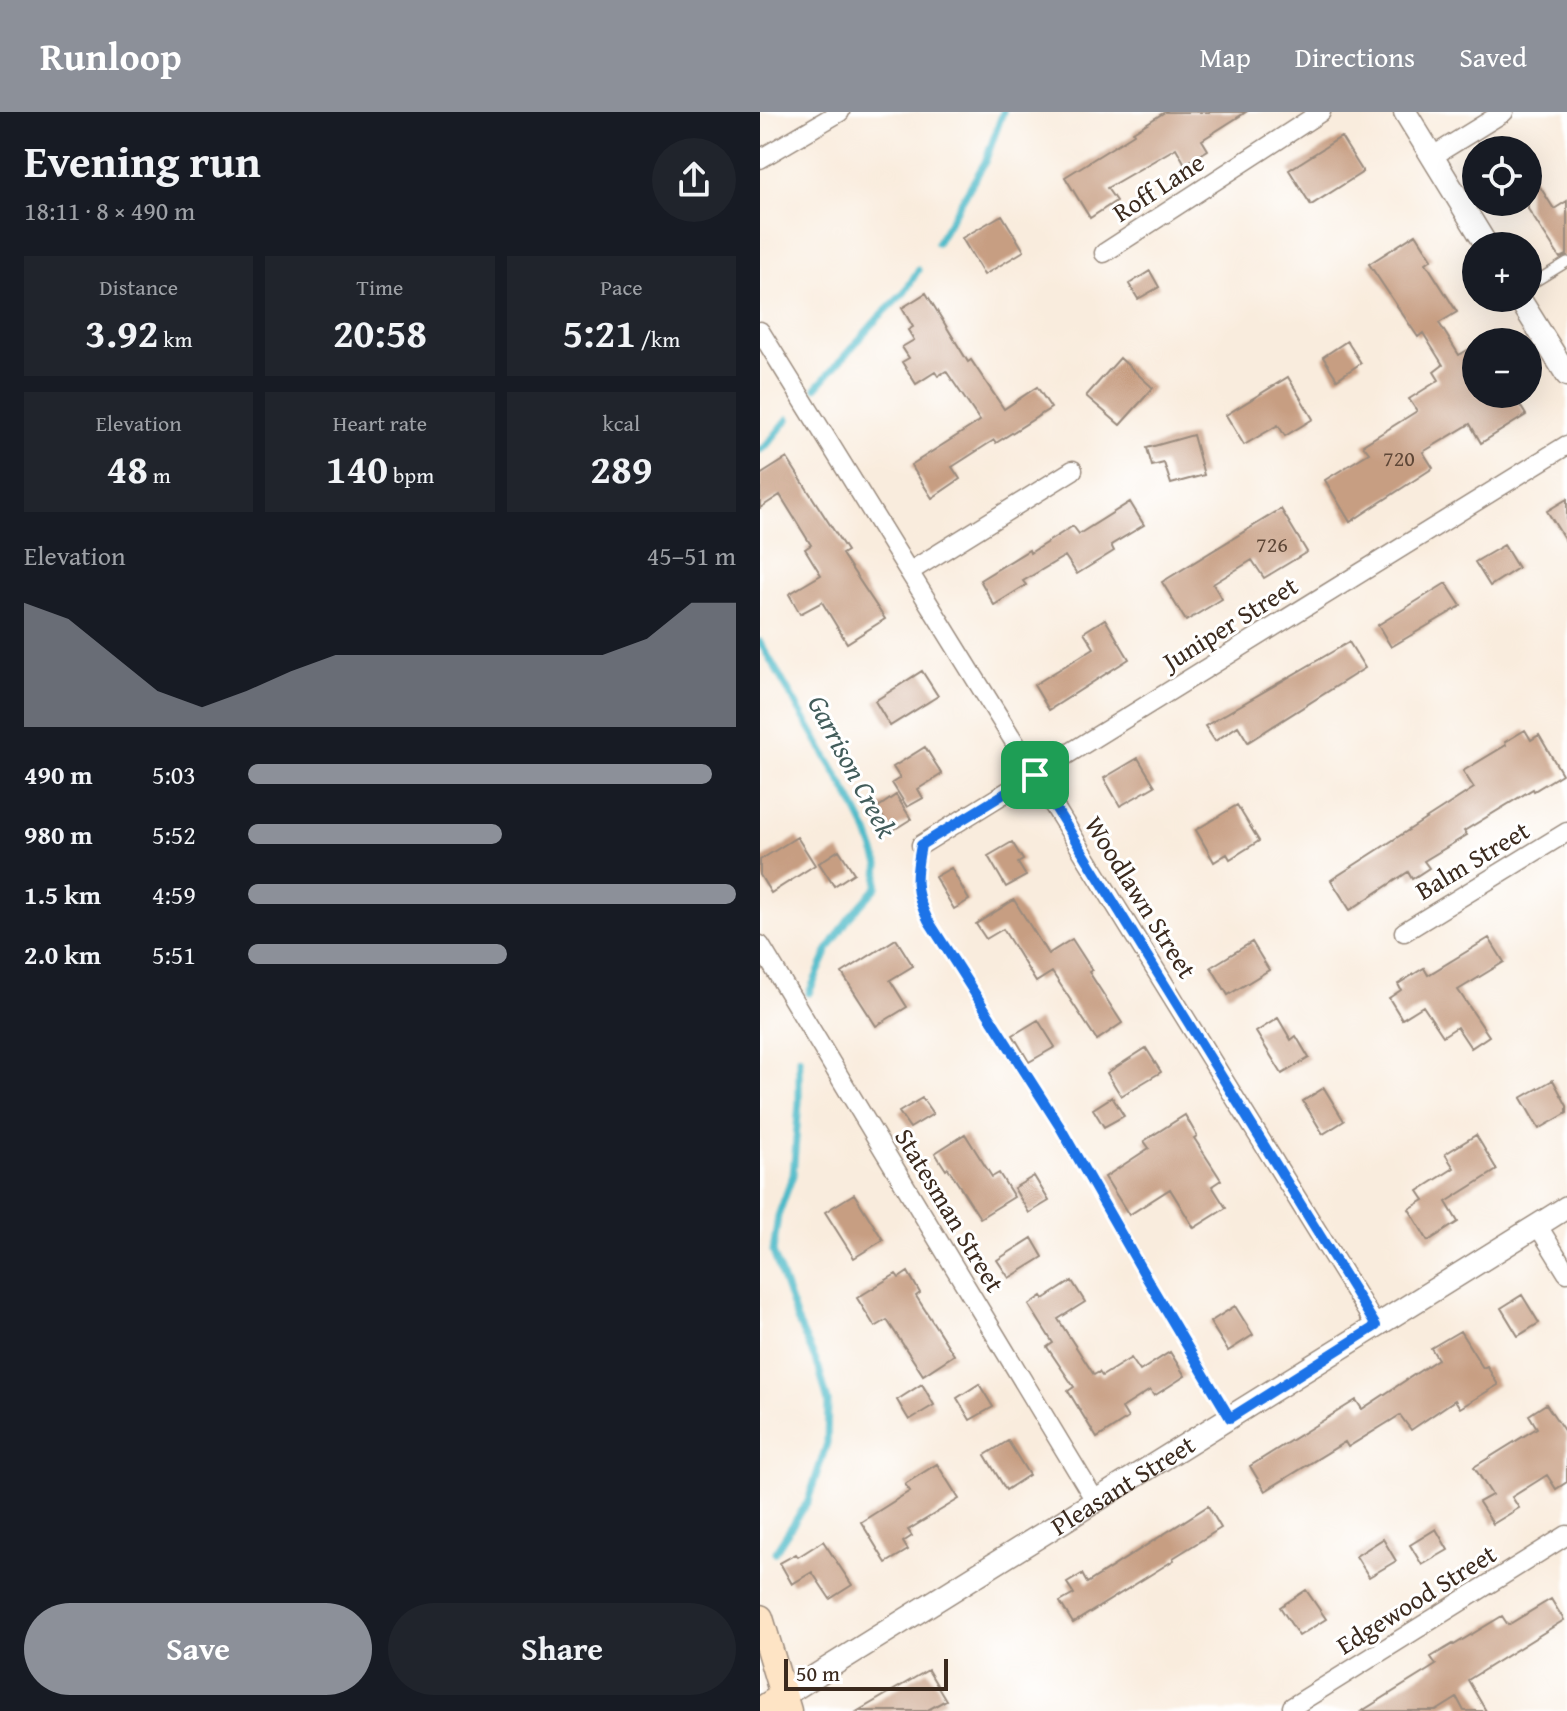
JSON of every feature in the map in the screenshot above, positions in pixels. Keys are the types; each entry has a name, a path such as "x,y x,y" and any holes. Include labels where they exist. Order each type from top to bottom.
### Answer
{"main road":[{"path":"760,1618 786,1704"},
{"name":"Pleasant Street","path":"760,1711 786,1704"}],"street":[{"path":"760,159 840,112"},
{"name":"Roff Lane","path":"1104,253 1321,112"},
{"path":"1405,112 1479,232"},
{"path":"1433,156 1504,112"},
{"path":"1528,312 1567,375"},
{"name":"Woodlawn Street","path":"760,331 1376,1326"},
{"name":"Juniper Street","path":"921,845 1567,445"},
{"path":"909,572 1073,470"},
{"name":"Balm Street","path":"1404,932 1567,832"},
{"name":"Statesman Street","path":"762,954 1096,1502"},
{"name":"Pleasant Street","path":"786,1704 1096,1502 1567,1207"},
{"path":"1538,1226 1567,1273"},
{"name":"Edgewood Street","path":"1292,1707 1567,1535"}],"lane":[{"path":"1542,277 1567,262"},
{"path":"921,845 916,884 919,903 928,920 1060,1127 1230,1418"}],"building":[{"path":"1165,112 1246,112 1202,140 1208,150 1185,164 1176,148 1107,188 1116,201 1090,218 1065,177"},
{"path":"1341,137 1363,172 1311,205 1289,170"},
{"path":"1542,190 1554,209 1567,201 1567,255 1560,258 1533,216 1542,216"},
{"path":"1002,215 1024,251 984,275 962,238"},
{"path":"1416,234 1432,259 1426,263 1457,312 1439,323 1459,355 1462,353 1462,408 1522,408 1526,415 1481,443 1470,424 1423,452 1433,468 1350,522 1325,480 1369,453 1363,445 1417,411 1409,399 1439,380 1434,372 1443,365 1423,333 1418,337 1369,264"},
{"path":"1150,271 1159,287 1138,299 1129,284"},
{"path":"926,293 968,362 971,360 1004,409 1037,387 1051,408 952,467 960,479 932,498 911,465 980,421 946,371 938,376 935,372 916,384 902,362 909,358 902,347 914,340 908,330 913,327 902,308"},
{"path":"1347,341 1361,363 1337,379 1323,357"},
{"path":"1120,358 1153,388 1120,425 1086,396"},
{"path":"1288,377 1313,419 1285,436 1278,425 1244,445 1226,415"},
{"path":"1193,435 1204,475 1171,484 1164,463 1152,466 1147,448"},
{"path":"787,458 847,551 842,554 885,619 847,643 822,602 800,614 789,594 821,575 805,549 811,545 780,495 760,508 760,475"},
{"path":"1567,499 1567,543 1547,511"},
{"path":"1130,502 1144,525 1111,545 1114,551 1077,574 1065,556 1023,581 1026,585 994,605 980,580 1073,526 1079,534"},
{"path":"1281,509 1307,552 1264,578 1252,560 1213,584 1222,599 1186,621 1162,582"},
{"path":"1504,545 1518,568 1490,586 1475,562"},
{"path":"1446,583 1461,606 1391,647 1378,625"},
{"path":"1105,619 1129,659 1049,710 1034,685 1094,648 1084,632"},
{"path":"1349,642 1365,668 1248,742 1238,726 1215,741 1205,726"},
{"path":"922,671 938,696 890,726 875,701"},
{"path":"1525,730 1531,740 1539,735 1562,774 1464,831 1467,835 1424,861 1429,868 1412,879 1408,872 1350,910 1331,880 1474,788 1463,771"},
{"path":"925,747 942,774 918,789 923,798 907,807 892,783 900,778 893,767"},
{"path":"1138,758 1155,786 1120,806 1104,778"},
{"path":"896,795 911,819 892,831 877,808"},
{"path":"1237,805 1259,841 1230,859 1227,854 1214,862 1196,830"},
{"path":"797,837 815,865 771,893 760,875 760,860"},
{"path":"1012,842 1023,860 1018,863 1026,876 1006,887 988,856"},
{"path":"839,850 854,873 834,886 819,863"},
{"path":"951,868 969,900 954,909 935,877"},
{"path":"1014,900 1048,954 1072,939 1122,1023 1097,1040 1052,972 1036,982 1003,929 986,939 976,924"},
{"path":"1489,938 1504,962 1458,990 1489,1036 1471,1048 1457,1027 1443,1036 1423,1006 1402,1019 1389,998 1401,990 1398,984 1424,968 1428,975"},
{"path":"896,939 913,966 890,980 907,1007 876,1026 842,973"},
{"path":"1252,942 1269,970 1228,995 1211,967"},
{"path":"1278,1018 1291,1040 1296,1036 1309,1058 1282,1074 1256,1032"},
{"path":"1038,1020 1055,1047 1029,1062 1013,1035"},
{"path":"1146,1048 1161,1072 1121,1096 1107,1073"},
{"path":"1553,1080 1567,1106 1567,1113 1539,1129 1521,1098"},
{"path":"1324,1088 1344,1121 1323,1134 1303,1101"},
{"path":"1112,1097 1124,1116 1104,1127 1093,1109"},
{"path":"922,1098 933,1114 910,1128 899,1112"},
{"path":"1185,1115 1197,1136 1194,1138 1221,1180 1212,1186 1226,1208 1194,1228 1170,1189 1129,1215 1105,1177 1149,1148 1144,1141"},
{"path":"965,1134 992,1177 999,1173 1014,1197 980,1218 935,1153"},
{"path":"1476,1135 1497,1170 1446,1202 1458,1222 1428,1241 1409,1209 1424,1200 1418,1191 1454,1168 1445,1154"},
{"path":"1034,1176 1049,1201 1029,1213 1014,1188"},
{"path":"854,1194 883,1240 854,1258 825,1212"},
{"path":"1032,1238 1043,1257 1009,1278 997,1260"},
{"path":"908,1272 920,1293 916,1296 954,1355 923,1375 887,1320 875,1327 857,1298 896,1274 899,1278"},
{"path":"1072,1281 1085,1302 1058,1319 1094,1375 1099,1372 1102,1376 1131,1358 1140,1371 1170,1352 1185,1376 1154,1396 1150,1390 1122,1408 1128,1418 1097,1438 1068,1391 1074,1387 1047,1347 1053,1343 1029,1305"},
{"path":"1522,1295 1539,1323 1518,1336 1501,1308"},
{"path":"1235,1306 1253,1335 1228,1351 1210,1322"},
{"path":"1460,1331 1483,1368 1487,1366 1498,1385 1460,1408 1455,1400 1411,1430 1400,1415 1348,1447 1345,1442 1265,1491 1250,1466 1356,1400 1362,1409 1438,1359 1431,1348"},
{"path":"922,1384 934,1405 909,1420 897,1400"},
{"path":"979,1384 993,1407 970,1420 957,1398"},
{"path":"1546,1404 1567,1435 1567,1482 1556,1489 1547,1475 1512,1497 1519,1508 1493,1524 1479,1502 1492,1495 1474,1467 1537,1428 1529,1415"},
{"path":"1008,1441 1029,1475 1006,1490 985,1455"},
{"path":"937,1464 959,1499 908,1530 912,1536 903,1542 908,1550 886,1563 861,1522 910,1491 905,1484"},
{"path":"1208,1506 1221,1528 1073,1623 1060,1602 1074,1594 1067,1583 1082,1574 1087,1583"},
{"path":"1436,1529 1448,1550 1422,1565 1410,1545"},
{"path":"1383,1539 1396,1561 1369,1577 1356,1556"},
{"path":"823,1541 852,1585 830,1599 812,1572 792,1584 780,1563 796,1554 798,1557"},
{"path":"1306,1590 1326,1619 1299,1636 1280,1607"},
{"path":"1551,1599 1564,1620 1468,1680 1486,1711 1464,1711 1457,1698 1436,1711 1362,1711 1436,1665 1431,1657 1502,1616 1508,1625"},
{"path":"928,1670 946,1700 926,1711 858,1711"}],"waterway":[{"name":"Garrison Creek","path":"937,243 985,162 1003,112"},
{"name":"Garrison Creek","path":"816,388 905,292 918,270"},
{"name":"Garrison Creek","path":"760,450 788,419"},
{"name":"Garrison Creek","path":"760,642 851,799 879,864 877,887 849,918 829,948 809,993"},
{"name":"Garrison Creek","path":"775,1552 808,1501 827,1443 828,1402 819,1368 797,1320 773,1252 778,1216 793,1175 799,1058"}],"route":[{"path":"1035,775 1376,1326 1230,1418 1060,1127 919,903 916,884 921,845 1035,775"}]}
